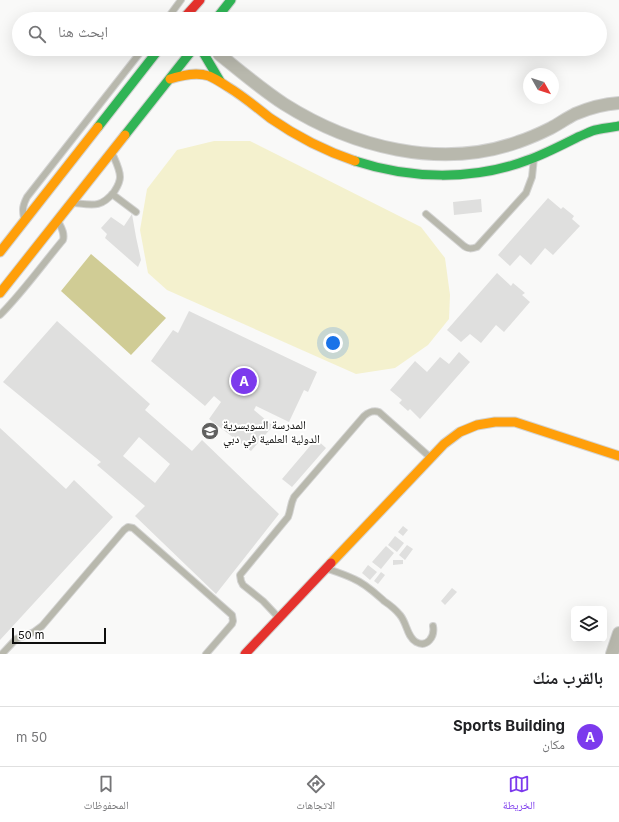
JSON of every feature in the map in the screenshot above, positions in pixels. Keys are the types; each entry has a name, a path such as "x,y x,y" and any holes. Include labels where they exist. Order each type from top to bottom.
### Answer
{"street":[{"path":"189,12 200,0"},
{"path":"222,12 231,0"},
{"path":"0,252 154,56"},
{"path":"0,293 187,56"},
{"path":"205,56 220,81"},
{"path":"221,56 283,103 320,124 367,142 425,154 463,154 500,148 536,135 577,113 603,105 619,103"},
{"path":"170,78 180,75 195,74 211,77 238,93 279,124 298,136 337,154 373,167 412,173 452,175 512,166 534,158 592,131 619,126"},
{"path":"244,654 431,458 453,436 464,430 489,422 515,422 619,456"},
{"path":"612,654 619,633"}],"lane":[{"path":"172,12 181,0"},
{"path":"25,220 22,210 23,204 27,197 138,56"},
{"path":"70,203 102,203 112,194 119,184 120,176 111,152"},
{"path":"426,214 464,246 472,249 476,248 526,193 532,177 534,158"},
{"path":"112,194 136,212"},
{"path":"0,315 63,240 64,232 58,219"},
{"path":"279,618 263,601 243,585 240,575 288,517 291,503 294,498 364,416 370,412 380,412 431,458"},
{"path":"2,654 16,639 34,632 42,626 128,527 133,528 232,615 232,624 206,654"},
{"path":"327,568 354,579 368,587 400,614 406,623 410,636 417,643 427,642 430,640 433,636 433,626"}],"shaded area":[{"path":"214,141 250,141 421,227 445,258 450,295 449,319 428,345 395,368 356,374 167,290 148,273 140,230 147,189 177,150"},
{"path":"91,254 166,318 131,355 61,291"}],"building":[{"path":"548,198 561,209 563,207 574,216 572,219 580,226 553,255 545,248 531,265 520,255 510,266 498,255"},
{"path":"481,199 482,212 454,215 453,202"},
{"path":"132,214 141,260 138,267 105,238 107,234 101,228 111,217 124,226"},
{"path":"497,273 511,286 513,283 525,293 522,295 530,302 504,332 496,325 481,343 470,334 461,342 447,330"},
{"path":"189,311 317,372 308,392 304,390 289,422 256,406 254,410 273,426 251,451 209,419 221,402 214,396 205,406 151,361 173,330 178,333"},
{"path":"57,321 150,404 145,410 192,451 202,440 279,514 216,594 135,516 145,506 97,465 101,462 3,382","holes":["139,437 170,464 155,483 123,456"]},
{"path":"459,352 470,362 420,419 410,409 408,411 399,403 402,400 390,390 415,361 427,372 440,357 449,364"},
{"path":"0,428 66,489 74,480 113,517 0,640"},
{"path":"316,439 326,448 292,487 282,479"},
{"path":"403,526 408,530 403,536 398,532"},
{"path":"395,536 404,543 397,552 388,545"},
{"path":"407,545 413,549 405,560 399,555"},
{"path":"386,546 394,553 381,569 372,562"},
{"path":"393,560 403,560 403,564 393,565"},
{"path":"368,565 377,572 370,580 362,573"},
{"path":"381,572 385,575 378,584 374,581"},
{"path":"452,588 457,592 445,605 441,601"}],"traffic: fast":[{"path":"222,12 231,0"},
{"path":"98,127 154,56"},
{"path":"125,135 187,56"},
{"path":"205,56 220,81"},
{"path":"355,161 376,167 419,174 442,175 486,172 534,158 592,131 619,126"}],"traffic: slow":[{"path":"170,79 190,74 209,76 239,94 270,118 290,131 322,148 355,161"},
{"path":"0,252 98,127"},
{"path":"0,293 125,135"},
{"path":"331,563 444,444 460,432 477,425 495,422 515,422 619,456"}],"traffic: jam":[{"path":"189,12 200,0"},
{"path":"245,654 331,563"}],"place":[{"name":"Sports Building","path":"244,381"},
{"name":"المدرسة السويسرية الدولية العلمية في دبي","path":"210,431"}]}
